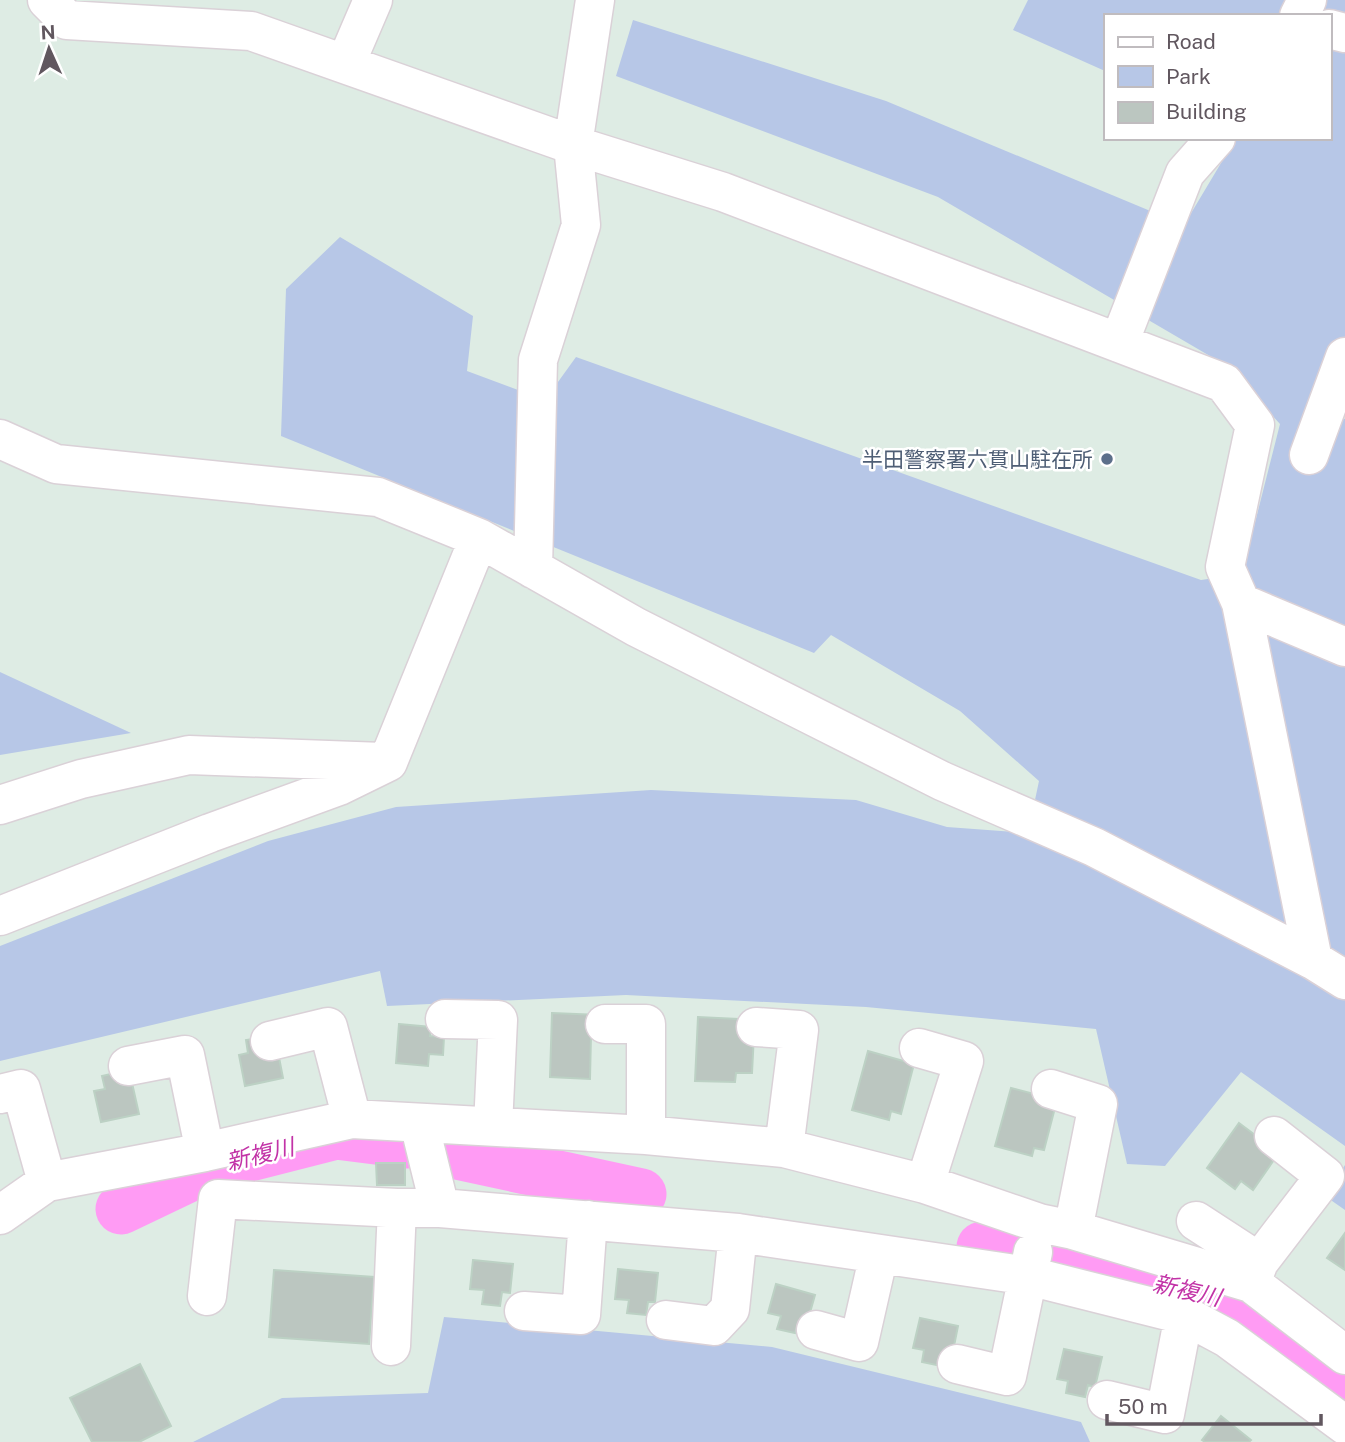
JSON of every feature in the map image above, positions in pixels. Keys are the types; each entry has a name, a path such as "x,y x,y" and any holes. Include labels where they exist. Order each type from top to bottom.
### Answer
{"lane":[{"path":"47,0 67,20 251,31 573,145 723,192 1224,383 1255,425 1225,567 1241,603 1312,960"},
{"path":"346,63 373,0"},
{"path":"533,569 538,360 581,225 573,145 595,0"},
{"path":"1119,343 1185,173 1214,140"},
{"path":"1309,455 1345,357"},
{"path":"0,439 56,464 378,497 479,538 636,627 942,781 1094,848 1312,960 1345,980"},
{"path":"0,916 210,833 339,786 388,762 479,538"},
{"path":"1241,603 1345,647"},
{"path":"0,805 81,779 189,755 388,762"},
{"path":"445,1019 498,1020 493,1126"},
{"path":"605,1024 646,1024 646,1135"},
{"path":"270,1041 328,1027 352,1119"},
{"path":"756,1027 799,1030 784,1148"},
{"path":"919,1048 964,1061 925,1184"},
{"path":"128,1066 185,1055 205,1152"},
{"path":"0,1094 21,1089 47,1182"},
{"path":"957,1364 1007,1376 1028,1276 1056,1226 1098,1104 1051,1089"},
{"path":"0,1215 47,1182 205,1152 352,1119 646,1135 784,1148 925,1184 1056,1226 1255,1272"},
{"path":"419,1123 439,1208"},
{"path":"1255,1272 1325,1176 1274,1136"},
{"path":"207,1296 218,1199 439,1208 738,1233 1028,1276 1184,1315 1227,1338 1345,1427 1336,1442"},
{"path":"391,1346 397,1208"},
{"path":"524,1311 581,1315 588,1220"},
{"path":"1196,1221 1345,1356"},
{"path":"666,1320 715,1326 730,1309 738,1233"},
{"path":"816,1329 859,1342 879,1254"},
{"path":"1107,1400 1165,1414 1184,1315"}],"green space":[{"path":"1028,0 1345,0 1345,337 1321,411 1345,419 1345,1146 1241,1072 1165,1166 1127,1164 1096,1029 866,1007 626,995 387,1006 380,971 0,1061 0,946 268,841 396,807 651,790 856,800 947,827 1028,833 1039,781 960,711 831,635 814,653 281,436 286,289 340,237 473,316 467,371 545,400 576,357 1201,580 1242,574 1280,424 1227,366 938,197 616,76 633,20 886,101 1184,225 1235,140 1331,140 1331,14 1104,14 1104,71 1013,30"},
{"path":"0,672 131,733 0,755"},
{"path":"1345,1165 1345,1210 1325,1196"},
{"path":"444,1317 772,1347 1081,1422 1090,1442 193,1442 282,1398 428,1393"}],"building":[{"path":"552,1013 599,1015 591,1035 590,1079 550,1077"},
{"path":"698,1017 738,1019 738,1033 754,1034 752,1073 736,1073 735,1082 695,1081"},
{"path":"399,1024 431,1027 430,1036 444,1037 443,1055 429,1054 428,1066 396,1063"},
{"path":"265,1037 277,1047 283,1078 245,1086 239,1055 248,1053 246,1040"},
{"path":"868,1051 914,1064 901,1114 891,1111 889,1120 852,1110"},
{"path":"120,1072 123,1085 132,1083 139,1114 101,1122 94,1091 105,1089 102,1076"},
{"path":"1011,1088 1057,1100 1044,1150 1034,1148 1032,1156 995,1146"},
{"path":"1239,1123 1267,1144 1276,1157 1253,1190 1241,1181 1235,1189 1207,1168"},
{"path":"376,1163 405,1163 405,1185 377,1185"},
{"path":"1345,1233 1345,1270 1327,1258"},
{"path":"473,1260 513,1264 510,1293 502,1292 500,1306 482,1304 484,1290 470,1289"},
{"path":"618,1269 658,1273 655,1302 648,1302 646,1315 627,1313 629,1300 615,1299"},
{"path":"274,1270 374,1277 369,1344 269,1337"},
{"path":"776,1284 815,1295 807,1323 799,1321 795,1333 777,1329 781,1316 768,1313"},
{"path":"920,1318 958,1326 952,1356 941,1366 922,1362 924,1350 913,1348"},
{"path":"1064,1349 1102,1357 1095,1387 1088,1385 1085,1397 1066,1393 1068,1381 1057,1379"},
{"path":"140,1364 171,1426 139,1442 92,1442 70,1398"},
{"path":"1221,1416 1251,1440 1202,1440"}],"waterway":[{"name":"新複川","path":"121,1209 211,1166 336,1134 407,1143"},
{"name":"新複川","path":"434,1149 641,1194"},
{"name":"新複川","path":"982,1247 1018,1253"},
{"name":"新複川","path":"1043,1258 1229,1299 1345,1388"}],"place":[{"name":"半田警察署六貫山駐在所","path":"1107,459"}]}
